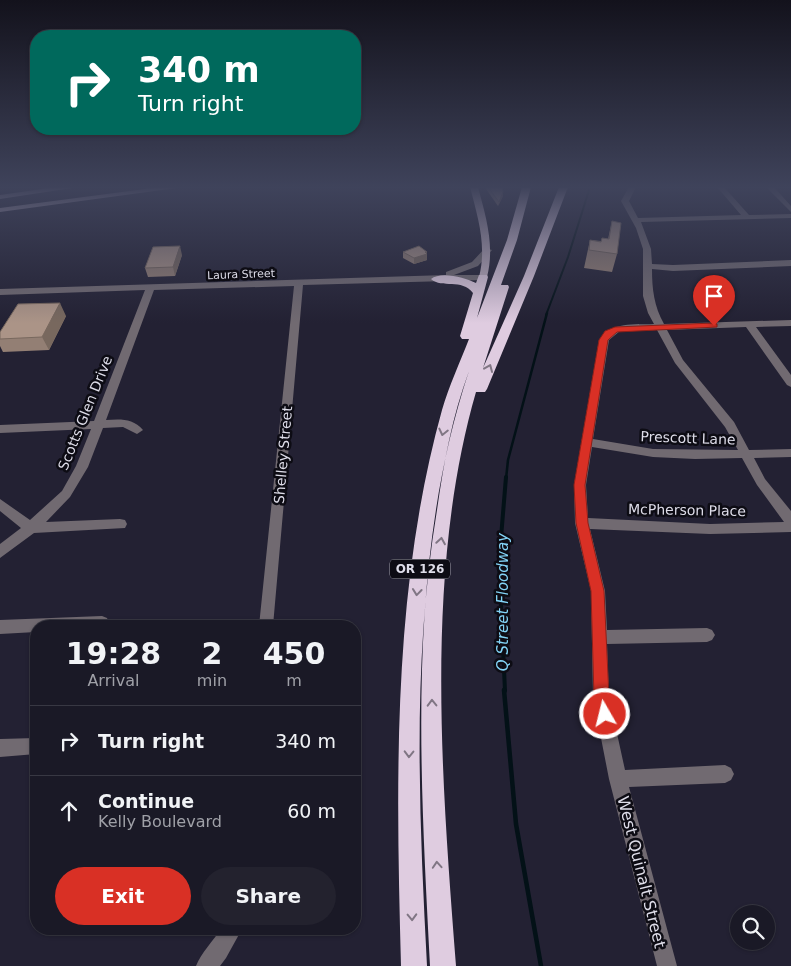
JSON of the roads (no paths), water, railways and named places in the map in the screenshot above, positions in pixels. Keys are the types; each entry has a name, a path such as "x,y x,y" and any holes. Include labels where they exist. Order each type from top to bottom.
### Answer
{"highway":[{"name":"OR 126","path":"414,966 408,821 411,662 420,561 437,462 449,408 514,232"},
{"name":"OR 126","path":"444,966 434,819 432,660 438,563 456,445 470,390 524,232"},
{"path":"456,445 546,232"},
{"path":"449,408 454,376 483,277"},
{"path":"436,280 468,283 474,286 478,294"}],"main road":[{"path":"483,277 488,259 484,232"}],"street":[{"path":"642,232 648,266 649,304 680,361 730,425 761,482 791,521"},
{"path":"422,280 466,269 475,264 488,250"},
{"path":"648,266 673,268 791,263"},
{"name":"Laura Street","path":"0,292 436,280 483,277"},
{"name":"Shelley Street","path":"267,620 299,283"},
{"name":"Scotts Glen Drive","path":"0,552 31,528 66,494 82,467 150,288"},
{"path":"661,327 791,323"},
{"path":"750,324 791,383"},
{"name":"West Quinalt Street","path":"661,327 615,329 608,333 604,340 580,485 582,523 598,591 602,697 618,779 667,966"},
{"path":"0,430 125,423 137,430"},
{"name":"Prescott Lane","path":"586,442 653,453 791,453"},
{"path":"0,504 31,528 120,524"},
{"name":"McPherson Place","path":"582,523 710,529 791,527"},
{"path":"0,627 30,626"},
{"path":"600,637 706,635"},
{"path":"0,748 30,746"},
{"name":"West Quinalt Street","path":"618,779 725,774"},
{"path":"206,966 219,951 228,935"}],"waterway":[{"name":"Q Street Floodway","path":"546,315 576,232"},
{"name":"Q Street Floodway","path":"506,479 508,460 547,313"},
{"name":"Q Street Floodway","path":"505,691 499,562 506,477"},
{"name":"Q Street Floodway","path":"504,690 516,824 541,966"}]}
